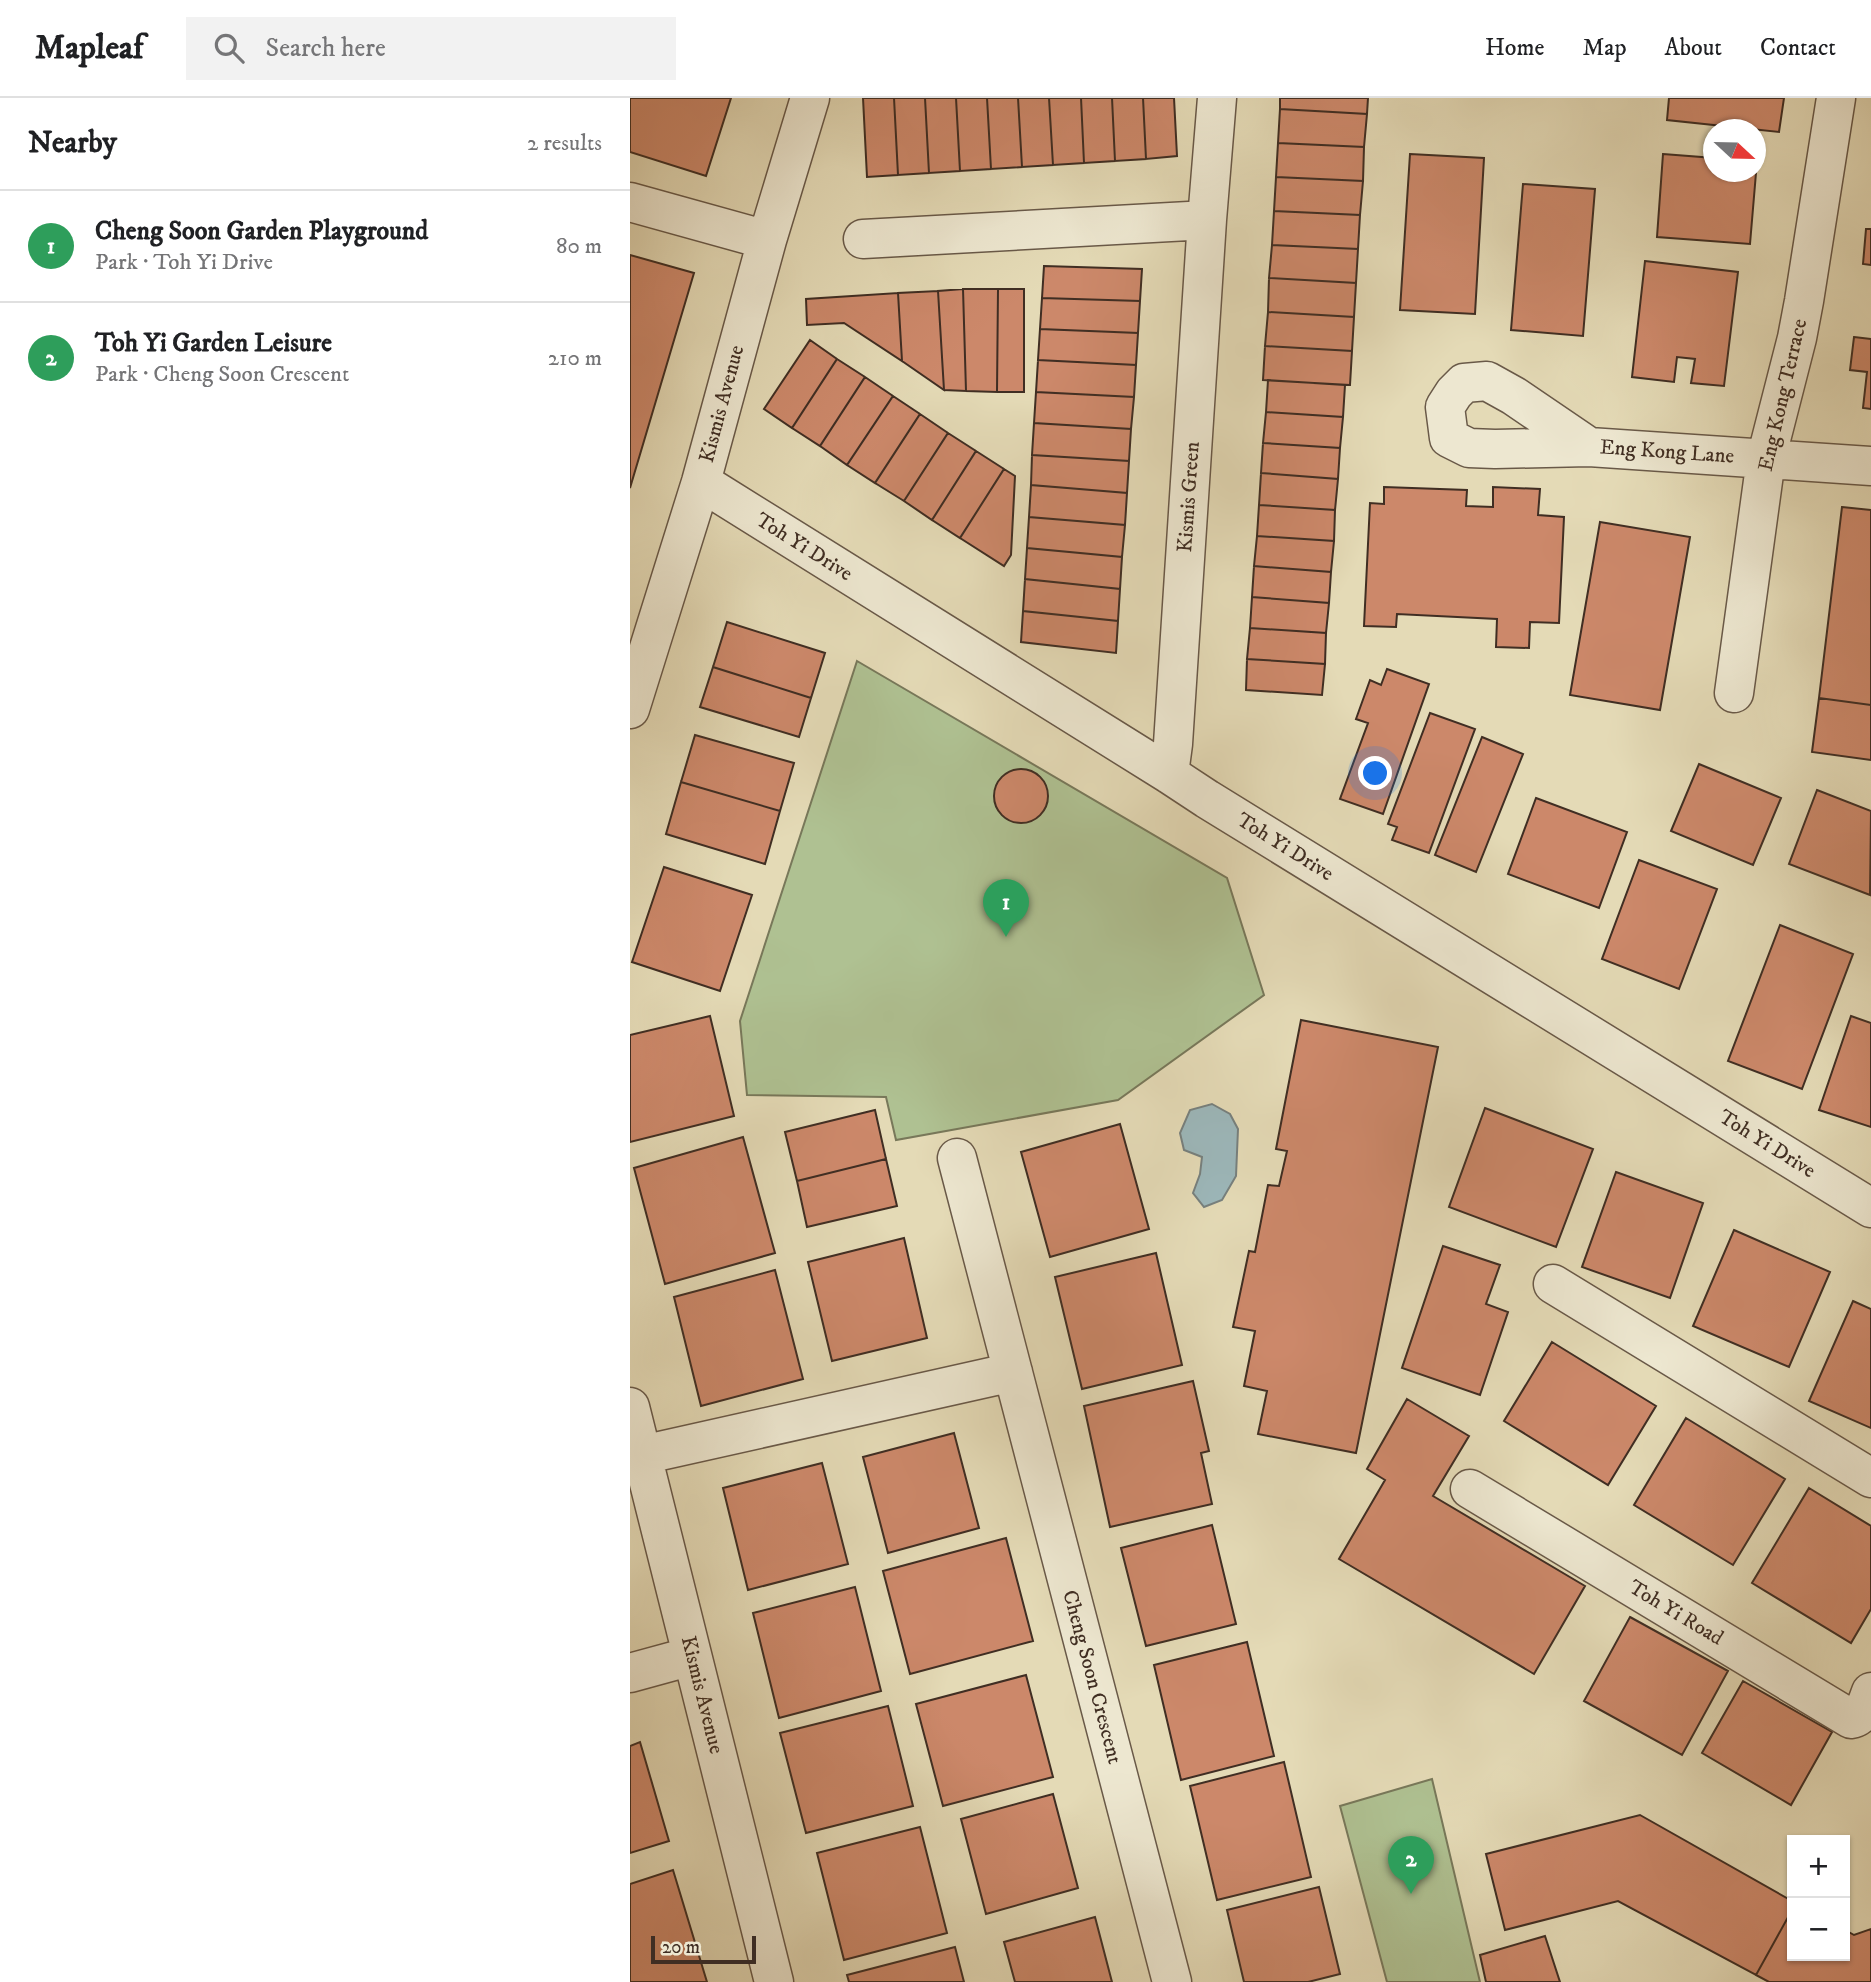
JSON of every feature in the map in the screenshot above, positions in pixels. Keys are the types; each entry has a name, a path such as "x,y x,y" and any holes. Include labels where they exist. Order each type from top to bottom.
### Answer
{"street":[{"name":"Kismis Avenue","path":"630,709 701,482 767,240 810,98"},
{"name":"Kismis Green","path":"1169,774 1217,98"},
{"name":"Eng Kong Terrace","path":"1734,693 1766,459 1797,338 1836,98"},
{"path":"630,202 767,240"},
{"path":"863,239 1207,220"},
{"name":"Eng Kong Lane","path":"1590,447 1871,466"},
{"name":"Toh Yi Drive","path":"701,482 1219,807 1871,1208"},
{"name":"Cheng Soon Crescent","path":"957,1158 1172,1982"},
{"path":"1553,1284 1871,1478"},
{"path":"642,1455 1013,1372"},
{"name":"Kismis Avenue","path":"630,1407 774,1982"},
{"name":"Toh Yi Road","path":"1470,1489 1852,1718 1861,1714 1871,1692"},
{"path":"630,1673 692,1656"}],"green space":[{"path":"857,661 1227,878 1264,995 1118,1100 896,1140 886,1097 747,1095 740,1021"},
{"path":"1432,1779 1480,1982 1387,1982 1340,1806"}],"water":[{"path":"1212,1104 1230,1114 1238,1129 1236,1176 1222,1200 1204,1207 1193,1193 1200,1174 1202,1157 1184,1150 1180,1133 1190,1110"}],"building":[{"path":"630,98 731,98 706,176 630,152"},
{"path":"863,98 894,98 898,175 867,177"},
{"path":"894,98 925,98 929,173 898,175"},
{"path":"925,98 956,98 960,171 929,173"},
{"path":"956,98 987,98 991,169 960,171"},
{"path":"987,98 1018,98 1022,167 991,169"},
{"path":"1018,98 1049,98 1053,165 1022,167"},
{"path":"1049,98 1081,98 1084,163 1053,165"},
{"path":"1081,98 1112,98 1115,161 1084,163"},
{"path":"1112,98 1143,98 1146,159 1115,161"},
{"path":"1143,98 1174,98 1177,156 1146,159"},
{"path":"1280,98 1368,98 1367,114 1280,109"},
{"path":"1669,98 1784,98 1779,132 1766,131 1766,119 1703,119 1703,124 1667,120"},
{"path":"1280,109 1367,114 1364,147 1278,143"},
{"path":"1278,143 1364,147 1363,181 1276,177"},
{"path":"1410,154 1484,158 1475,314 1400,310"},
{"path":"1663,154 1703,157 1703,182 1755,182 1750,244 1657,237"},
{"path":"1276,177 1363,181 1360,215 1274,211"},
{"path":"1523,184 1595,189 1583,336 1511,330"},
{"path":"1274,211 1360,215 1358,249 1272,245"},
{"path":"1866,229 1871,229 1871,265 1863,264"},
{"path":"1272,245 1358,249 1356,283 1269,278"},
{"path":"630,255 694,273 630,488"},
{"path":"1645,261 1738,272 1724,386 1691,383 1695,359 1677,357 1674,382 1632,377"},
{"path":"1044,266 1142,269 1140,301 1042,298"},
{"path":"1269,278 1356,283 1354,317 1268,312"},
{"path":"963,289 998,289 997,392 966,391"},
{"path":"963,289 966,391 944,390 938,291"},
{"path":"998,289 1024,289 1024,392 997,392"},
{"path":"938,291 944,390 902,361 898,293"},
{"path":"898,293 902,361 844,323 807,325 806,299"},
{"path":"1042,298 1140,301 1138,333 1040,329"},
{"path":"1268,312 1354,317 1352,351 1265,346"},
{"path":"1040,329 1138,333 1136,365 1038,360"},
{"path":"1854,337 1871,339 1871,409 1863,408 1867,372 1850,370"},
{"path":"810,340 837,359 792,428 764,409"},
{"path":"1265,346 1352,351 1350,385 1263,380"},
{"path":"837,359 865,377 820,446 792,428"},
{"path":"1038,360 1136,365 1134,397 1036,392"},
{"path":"865,377 893,396 847,465 820,446"},
{"path":"1268,380 1345,385 1343,417 1266,412"},
{"path":"1036,392 1134,397 1131,429 1034,423"},
{"path":"893,396 920,414 875,483 847,465"},
{"path":"1266,412 1343,417 1340,448 1263,443"},
{"path":"920,414 948,433 904,501 875,483"},
{"path":"1034,423 1131,429 1129,461 1032,455"},
{"path":"948,433 976,451 932,520 904,501"},
{"path":"1263,443 1340,448 1338,479 1261,473"},
{"path":"976,451 1004,469 960,538 932,520"},
{"path":"1032,455 1129,461 1127,493 1031,485"},
{"path":"1004,469 1015,476 1011,555 1004,566 960,538"},
{"path":"1261,473 1338,479 1335,510 1259,505"},
{"path":"1031,485 1127,493 1125,525 1029,517"},
{"path":"1384,487 1467,490 1466,506 1493,507 1493,487 1540,489 1538,515 1564,517 1559,623 1530,622 1529,648 1496,647 1497,619 1397,614 1396,627 1364,626 1370,503 1384,504"},
{"path":"1259,505 1335,510 1334,541 1257,536"},
{"path":"1842,507 1871,510 1871,705 1819,698"},
{"path":"1029,517 1125,525 1122,557 1027,548"},
{"path":"1600,522 1690,537 1660,710 1570,695"},
{"path":"1257,536 1334,541 1331,572 1254,566"},
{"path":"1027,548 1122,557 1120,589 1025,579"},
{"path":"1254,566 1331,572 1329,603 1252,597"},
{"path":"1025,579 1120,589 1118,621 1023,611"},
{"path":"1252,597 1329,603 1326,633 1250,628"},
{"path":"1023,611 1118,621 1116,653 1021,642"},
{"path":"727,622 825,653 811,698 713,667"},
{"path":"1250,628 1326,633 1325,664 1247,659"},
{"path":"1247,659 1325,664 1322,695 1246,690"},
{"path":"713,667 811,698 799,737 700,707"},
{"path":"1387,669 1429,684 1383,814 1340,799 1368,723 1356,719 1370,680 1381,685"},
{"path":"1819,698 1871,705 1871,760 1812,752"},
{"path":"1430,713 1475,729 1429,853 1392,840 1397,827 1388,824"},
{"path":"695,735 794,763 780,811 681,782"},
{"path":"1482,737 1523,754 1476,872 1435,855"},
{"path":"1699,764 1781,798 1753,865 1671,831"},
{"path":"1026,769 1036,773 1044,781 1048,796 1044,811 1036,819 1016,823 1006,819 998,811 994,791 998,781 1006,773"},
{"path":"681,782 780,811 765,864 666,834"},
{"path":"1817,790 1871,811 1870,895 1789,864"},
{"path":"1536,798 1627,832 1599,908 1508,874"},
{"path":"1639,860 1717,889 1679,989 1602,959"},
{"path":"664,867 752,895 720,991 632,962"},
{"path":"1780,925 1853,954 1802,1089 1728,1061"},
{"path":"710,1016 734,1116 630,1142 630,1035"},
{"path":"1851,1016 1871,1023 1871,1127 1819,1110"},
{"path":"1301,1020 1438,1047 1356,1453 1258,1434 1267,1391 1244,1386 1255,1331 1233,1327 1249,1251 1255,1252 1268,1185 1279,1186 1287,1151 1276,1149"},
{"path":"1485,1108 1593,1149 1556,1247 1449,1207"},
{"path":"875,1110 886,1159 797,1181 785,1132"},
{"path":"1120,1124 1149,1229 1050,1257 1021,1152"},
{"path":"743,1137 775,1253 665,1284 634,1168"},
{"path":"886,1159 897,1206 807,1227 797,1181"},
{"path":"1616,1172 1703,1203 1670,1298 1582,1267"},
{"path":"1734,1230 1830,1272 1789,1367 1693,1326"},
{"path":"904,1238 927,1338 832,1361 808,1262"},
{"path":"1443,1246 1500,1265 1486,1304 1508,1312 1480,1395 1402,1368"},
{"path":"1156,1253 1182,1365 1082,1389 1055,1277"},
{"path":"775,1270 803,1379 701,1406 674,1297"},
{"path":"1853,1301 1871,1309 1871,1428 1809,1401"},
{"path":"1552,1342 1656,1406 1608,1485 1504,1421"},
{"path":"1193,1381 1209,1451 1201,1453 1212,1504 1110,1527 1084,1406"},
{"path":"1407,1399 1469,1436 1433,1496 1585,1586 1534,1674 1339,1559 1385,1480 1367,1469"},
{"path":"1686,1418 1785,1479 1733,1565 1634,1505"},
{"path":"954,1433 979,1528 888,1553 863,1457"},
{"path":"822,1463 848,1564 748,1590 723,1488"},
{"path":"1809,1488 1871,1526 1871,1609 1851,1643 1752,1583"},
{"path":"1212,1525 1236,1624 1146,1646 1121,1548"},
{"path":"1006,1538 1033,1641 910,1674 883,1571"},
{"path":"855,1587 881,1691 779,1718 753,1613"},
{"path":"1630,1617 1728,1671 1682,1755 1584,1701"},
{"path":"1247,1642 1274,1756 1181,1780 1154,1665"},
{"path":"1026,1675 1053,1777 943,1806 916,1704"},
{"path":"1743,1681 1832,1732 1791,1805 1702,1753"},
{"path":"888,1706 913,1806 806,1833 780,1733"},
{"path":"640,1742 669,1841 630,1853 630,1746"},
{"path":"1284,1762 1311,1877 1217,1900 1190,1786"},
{"path":"1053,1794 1078,1888 986,1914 961,1819"},
{"path":"1640,1815 1787,1898 1787,1919 1756,1975 1618,1901 1505,1930 1486,1854"},
{"path":"920,1827 947,1933 844,1960 817,1853"},
{"path":"673,1870 707,1982 630,1982 630,1884"},
{"path":"1319,1887 1340,1974 1308,1982 1244,1982 1227,1910"},
{"path":"1095,1917 1112,1982 1015,1982 1004,1942"},
{"path":"1787,1919 1787,1961 1850,1961 1850,1933 1854,1935 1871,1929 1871,1982 1769,1982 1756,1975"},
{"path":"1545,1936 1560,1982 1486,1982 1480,1955"},
{"path":"955,1947 964,1982 849,1982 847,1975"}],"place":[{"name":"Cheng Soon Garden Playground","path":"1006,937"},
{"name":"Toh Yi Garden Leisure","path":"1411,1894"}]}
